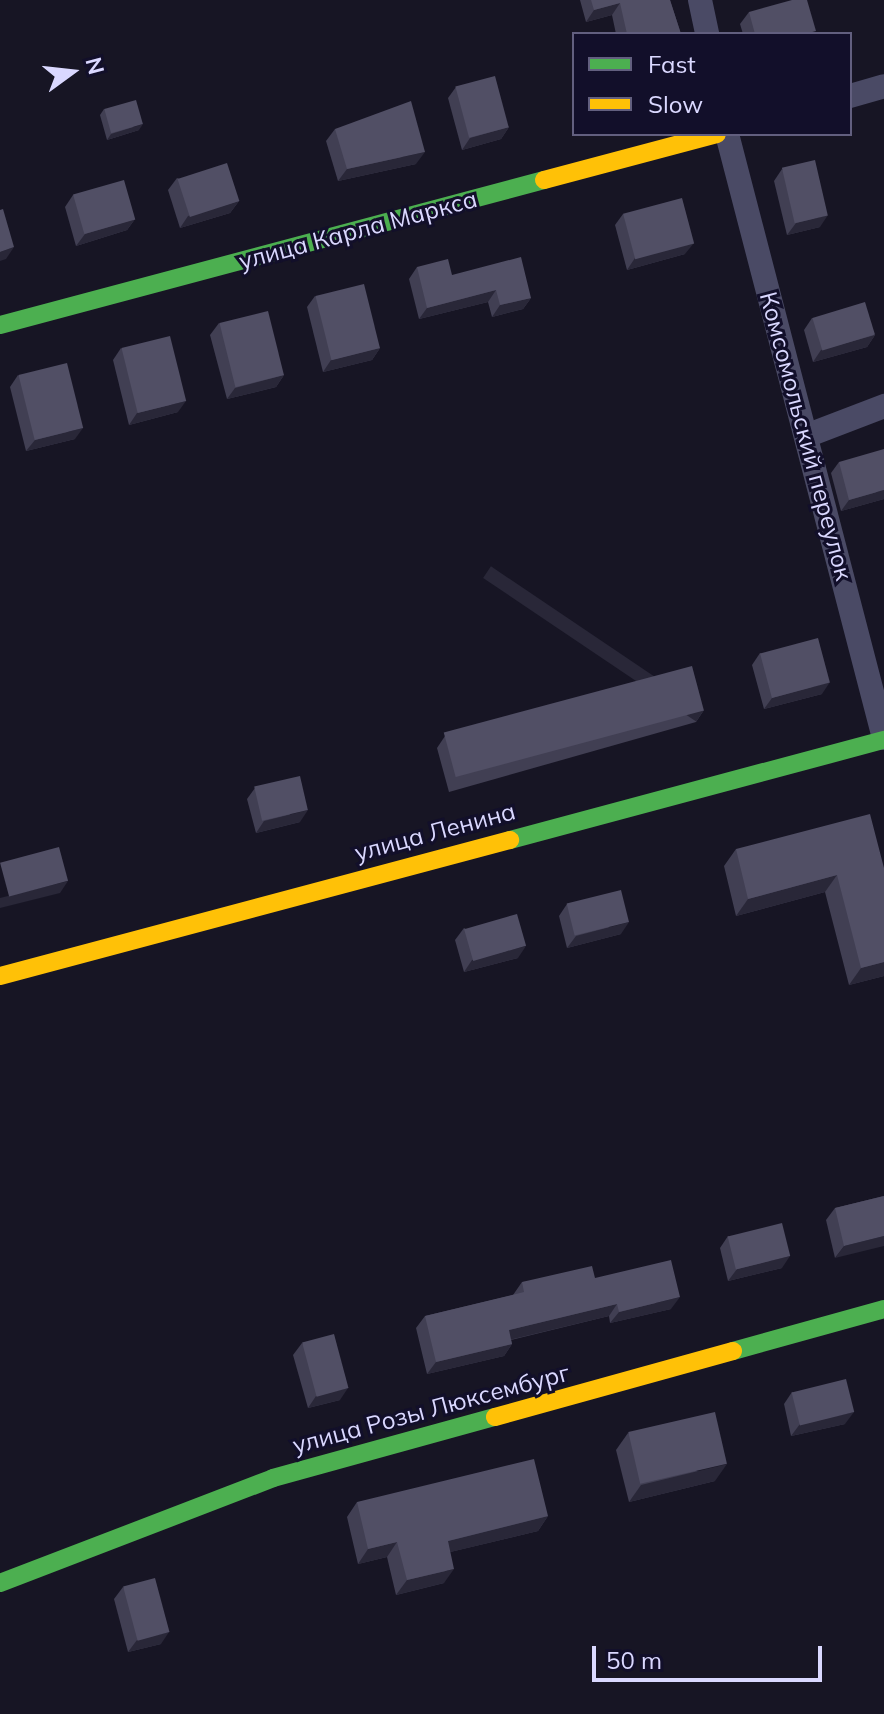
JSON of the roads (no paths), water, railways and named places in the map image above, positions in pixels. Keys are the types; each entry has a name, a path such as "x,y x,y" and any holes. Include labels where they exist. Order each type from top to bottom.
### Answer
{"street":[{"path":"700,0 707,32"},
{"path":"852,95 884,86"},
{"name":"улица Карла Маркса","path":"0,325 709,136"},
{"name":"Комсомольский переулок","path":"728,136 884,739"},
{"path":"806,436 884,406"},
{"name":"улица Ленина","path":"0,976 884,739"},
{"name":"улица Розы Люксембург","path":"0,1583 273,1478 884,1309"}]}
